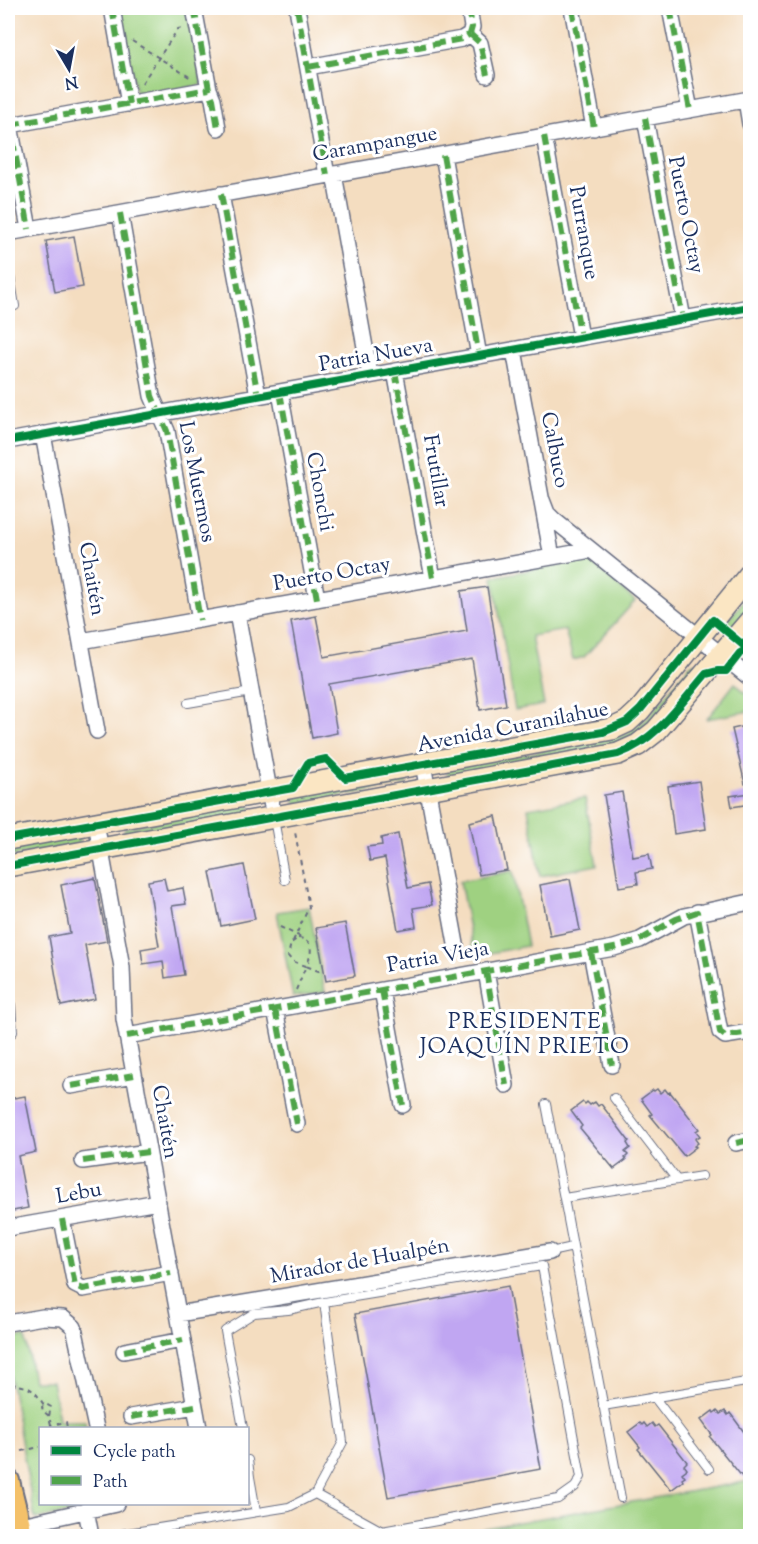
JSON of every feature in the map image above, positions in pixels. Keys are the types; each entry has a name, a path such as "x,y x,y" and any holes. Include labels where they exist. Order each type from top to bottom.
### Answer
{"main road":[{"name":"Avenida Curanilahue","path":"8,839 593,734 619,726 640,710 750,574"},
{"path":"8,866 607,757 628,750 656,731 750,621"},
{"path":"8,1481 15,1530"}],"street":[{"path":"112,8 129,104"},
{"path":"194,8 208,89 213,99 219,128"},
{"path":"297,8 370,375"},
{"path":"308,67 462,39 470,34 472,27 469,8"},
{"path":"572,8 594,128"},
{"path":"670,8 690,110"},
{"path":"470,34 480,43 487,75"},
{"path":"29,229 9,123 208,89"},
{"path":"748,100 750,124"},
{"name":"Carampangue","path":"8,233 748,100"},
{"name":"Puerto Octay","path":"645,118 683,319"},
{"name":"Purranque","path":"544,136 581,338"},
{"path":"443,154 479,356"},
{"path":"221,194 258,396"},
{"name":"Los Muermos","path":"120,213 152,396 167,431 200,620"},
{"name":"Patria Nueva","path":"8,441 750,307"},
{"name":"Calbuco","path":"514,350 552,557"},
{"name":"Frutillar","path":"395,371 433,578"},
{"name":"Chonchi","path":"280,392 317,599"},
{"name":"Chaitén","path":"43,435 97,732"},
{"path":"542,500 550,517 750,678"},
{"name":"Puerto Octay","path":"81,641 591,550"},
{"path":"237,613 269,792 283,816"},
{"path":"423,764 456,944"},
{"name":"Chaitén","path":"96,823 122,967 123,1009 127,1036 199,1427"},
{"name":"Patria Vieja","path":"127,1036 614,948 640,940 676,919 697,912 750,902"},
{"path":"697,912 719,1029 722,1035 729,1036 750,1032"},
{"path":"591,952 612,1065"},
{"path":"486,971 506,1085"},
{"path":"382,990 403,1105"},
{"path":"282,1008 297,1124"},
{"path":"71,1086 134,1075"},
{"path":"83,1161 148,1152"},
{"name":"Lebu","path":"8,1228 158,1202"},
{"path":"62,1219 75,1286 78,1288 171,1273"},
{"name":"Mirador de Hualpén","path":"178,1314 550,1252"},
{"path":"8,1323 42,1317 63,1318 74,1327 96,1427"},
{"path":"124,1351 183,1340"},
{"path":"131,1417 195,1406"},
{"path":"15,1530 109,1505"},
{"path":"86,1510 92,1536"}],"lane":[{"path":"8,264 15,306"},
{"path":"188,703 251,692"},
{"path":"283,816 285,880"},
{"path":"8,1036 13,1032 11,1005"},
{"path":"614,1098 677,1180"},
{"path":"546,1104 621,1498"},
{"path":"564,1198 702,1176"},
{"path":"550,1252 573,1247"},
{"path":"243,1427 225,1331 254,1313 288,1310 542,1266 581,1477 575,1487 558,1499 382,1531 315,1494"},
{"path":"109,1536 290,1507 315,1494 343,1442 324,1302"},
{"path":"603,1406 746,1382"},
{"path":"654,1397 709,1469"},
{"path":"249,1477 256,1511"}],"path":[{"path":"129,104 178,29 183,28 198,33"},
{"path":"116,31 208,89"},
{"path":"293,788 308,763 315,761"},
{"path":"283,816 309,907 289,946 288,956 292,961 321,972"},
{"path":"280,927 309,942 311,949 306,966 282,1008"},
{"path":"293,941 303,938"},
{"path":"10,1384 28,1387 35,1391 44,1405 43,1412 49,1416"},
{"path":"44,1405 48,1404 51,1407 49,1416 51,1427 66,1422 67,1427"},
{"path":"22,1451 39,1447"}],"green space":[{"path":"119,8 188,8 202,85 137,97"},
{"path":"581,560 595,564 635,601 584,657 573,660 565,630 531,636 544,705 515,710 493,577"},
{"path":"750,593 750,606 732,629 725,625 727,621"},
{"path":"694,663 700,666 649,728 615,746 449,775 447,773 449,769 625,735 648,718"},
{"path":"735,683 750,697 750,711 707,719"},
{"path":"401,776 407,781 406,784 296,804 295,799 300,795"},
{"path":"585,798 597,865 540,876 528,808"},
{"path":"247,805 251,807 248,815 123,835 125,828"},
{"path":"76,836 80,840 78,844 8,857 8,848"},
{"path":"513,871 527,946 474,956 460,881"},
{"path":"309,907 325,992 293,997 277,912"},
{"path":"25,1336 33,1381 52,1381 59,1421 85,1421 86,1427 39,1427 39,1505 111,1505 35,1519 8,1367 8,1339"},
{"path":"750,1481 750,1536 440,1536"}],"building":[{"path":"74,236 83,287 55,292 46,241"},
{"path":"487,587 506,705 480,710 472,659 329,684 337,733 312,738 291,621 316,616 324,657 467,631 461,591"},
{"path":"750,725 750,784 745,784 732,729"},
{"path":"699,781 706,829 674,834 668,786"},
{"path":"622,792 633,857 649,854 652,869 636,872 638,884 619,887 604,795"},
{"path":"750,793 750,804 732,807 730,796"},
{"path":"496,816 507,870 479,875 469,822"},
{"path":"398,834 408,888 428,884 432,905 413,908 416,927 398,930 385,858 370,861 367,847 382,845 381,838"},
{"path":"244,865 255,919 221,926 210,872"},
{"path":"95,878 107,941 85,945 95,999 61,1006 49,937 70,933 61,885"},
{"path":"164,878 167,891 183,888 186,904 172,906 184,975 165,978 163,961 143,964 141,949 159,946 148,881"},
{"path":"570,879 580,930 550,936 540,885"},
{"path":"345,923 355,976 326,981 316,928"},
{"path":"657,1089 660,1093 665,1089 668,1093 670,1092 699,1129 696,1131 700,1136 695,1139 698,1143 694,1146 696,1147 684,1156 650,1115 652,1114 641,1099"},
{"path":"25,1096 36,1152 18,1156 28,1208 8,1212 8,1099"},
{"path":"583,1102 590,1105 595,1102 598,1106 601,1104 629,1141 627,1143 630,1148 625,1152 628,1155 626,1160 614,1169 580,1128 582,1126 571,1111"},
{"path":"508,1286 541,1469 388,1497 355,1314"},
{"path":"713,1411 720,1414 725,1411 728,1415 730,1413 750,1440 750,1472 743,1478 710,1437 712,1435 701,1420"},
{"path":"640,1423 642,1425 644,1423 647,1427 652,1423 655,1427 658,1425 687,1462 684,1465 687,1469 682,1473 685,1477 683,1481 671,1490 638,1449 640,1447 628,1432"}],"marked path":[{"path":"112,8 129,104"},
{"path":"194,8 218,128"},
{"path":"297,8 327,175"},
{"path":"469,8 472,27 470,34"},
{"path":"572,8 594,128"},
{"path":"670,8 690,110"},
{"path":"470,34 480,43 487,75"},
{"path":"308,67 462,39 470,34"},
{"path":"10,125 209,89"},
{"path":"746,100 750,124"},
{"path":"645,118 683,319"},
{"path":"8,122 29,229"},
{"path":"544,136 581,337"},
{"path":"443,155 479,356"},
{"path":"221,194 258,396"},
{"path":"120,213 152,396 167,431 200,620"},
{"path":"395,371 433,578"},
{"path":"280,392 317,599"},
{"path":"127,1036 614,948 640,940 676,919 697,912 720,1032 725,1036 750,1032"},
{"path":"591,952 612,1065"},
{"path":"486,971 506,1085"},
{"path":"382,990 403,1105"},
{"path":"275,1009 297,1124"},
{"path":"71,1086 134,1075"},
{"path":"736,1143 750,1140"},
{"path":"83,1161 148,1152"},
{"path":"62,1219 75,1285 83,1289 171,1273"},
{"path":"124,1351 183,1340"},
{"path":"131,1417 195,1406"}],"cycle path":[{"path":"8,441 750,307"},
{"path":"8,839 293,788 308,763 326,759 345,778 603,732 627,722 640,710 713,620 749,650"},
{"path":"8,866 618,754 645,740 667,720 706,674 726,671 740,653 750,648"}],"district":[{"name":"PRESIDENTE JOAQUÍN PRIETO","path":"525,1036"}]}
